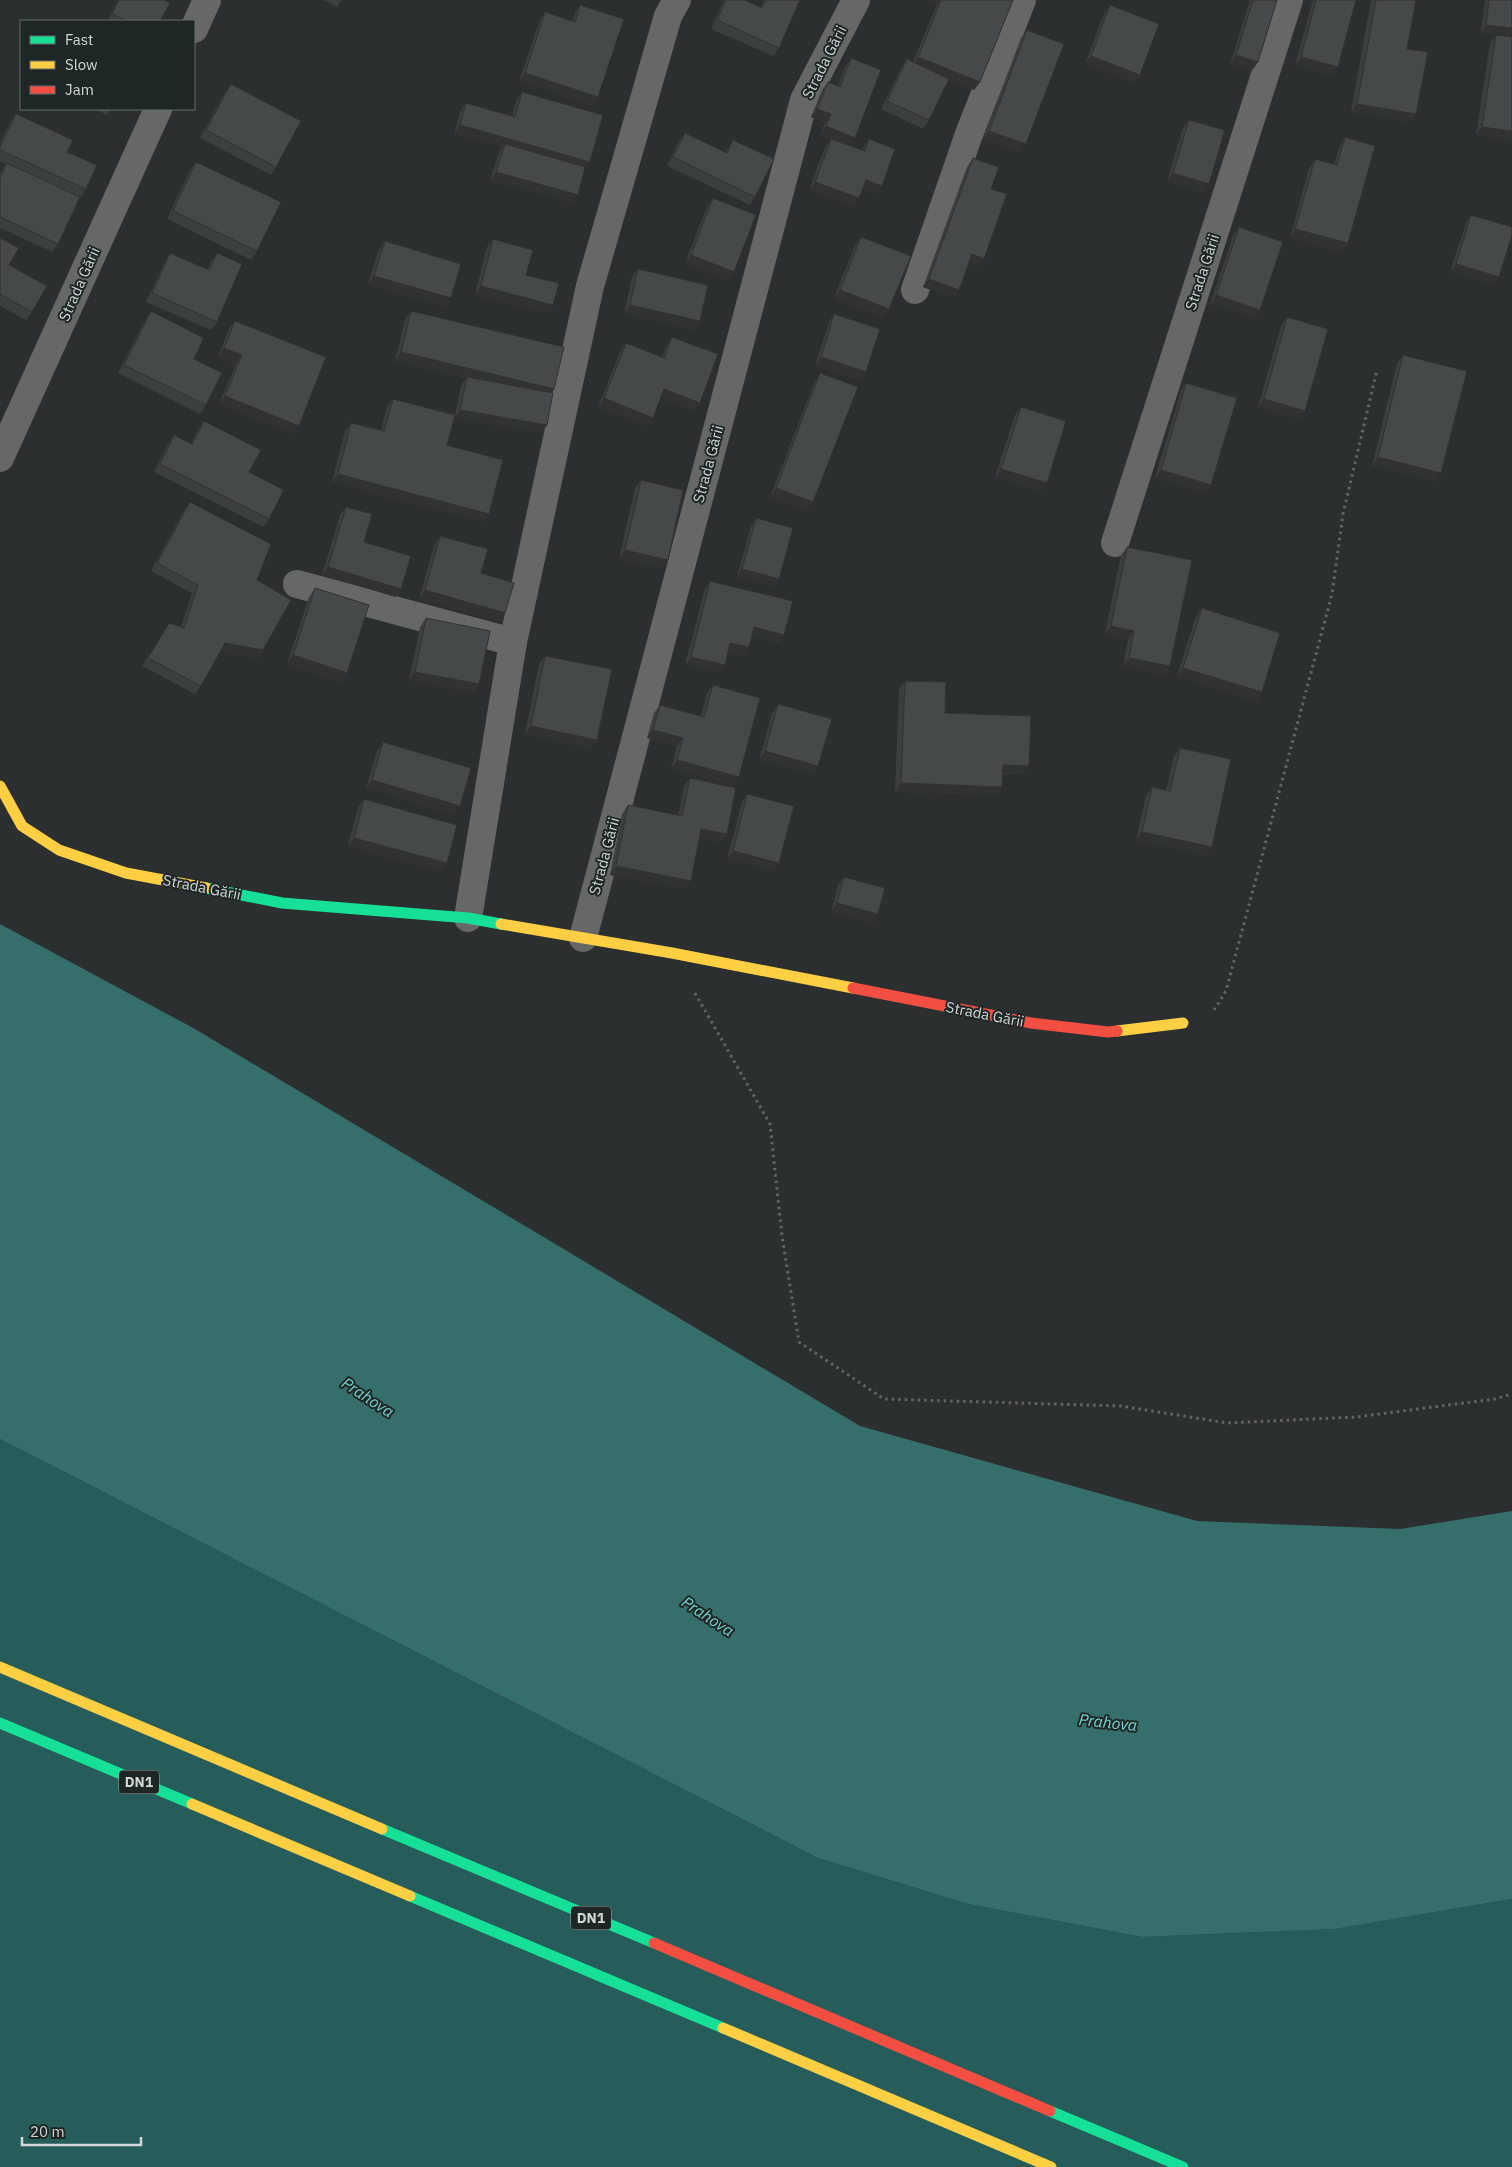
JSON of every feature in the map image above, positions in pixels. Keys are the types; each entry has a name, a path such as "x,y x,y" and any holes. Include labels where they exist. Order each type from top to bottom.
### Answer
{"main road":[{"name":"Strada Gării","path":"0,786 22,826 59,850 126,873 282,903 468,918 672,953 1032,1023 1108,1032 1183,1023"},
{"name":"DN1","path":"0,1667 1183,2167"},
{"name":"DN1","path":"0,1723 1051,2167"}],"street":[{"path":"195,27 207,0"},
{"path":"468,918 513,642 590,286 668,16 677,0"},
{"name":"Strada Gării","path":"583,938 804,100 856,0"},
{"path":"915,290 969,134 1022,0"},
{"name":"Strada Gării","path":"1115,543 1289,0"},
{"name":"Strada Gării","path":"0,458 158,110"},
{"path":"297,584 513,642"}],"path":[{"path":"1183,1023 1213,1012 1226,991 1332,594 1343,514 1377,370"},
{"path":"672,953 770,1124 782,1236 799,1342 884,1399 1120,1406 1227,1423 1356,1417 1495,1399 1512,1394"}],"shaded area":[{"path":"0,1439 818,1858 968,1904 1142,1937 1335,1929 1512,1899 1512,2167 0,2167"}],"water":[{"name":"Prahova","path":"0,924 195,1029 860,1426 1197,1521 1400,1529 1512,1511 1512,1899 1335,1929 1142,1937 968,1904 818,1858 0,1439"}],"building":[{"path":"119,0 164,0 170,3 161,20 125,20 112,14"},
{"path":"726,0 745,0 762,8 766,0 800,0 779,48 717,20"},
{"path":"941,0 1013,0 980,82 918,57"},
{"path":"1253,0 1277,0 1258,62 1236,55"},
{"path":"1316,0 1356,0 1338,67 1301,57"},
{"path":"1376,0 1416,0 1407,49 1428,52 1416,114 1357,104"},
{"path":"1489,0 1512,0 1512,28 1486,25"},
{"path":"580,5 624,19 598,97 525,73 545,12 575,22"},
{"path":"1110,5 1159,24 1140,75 1091,56"},
{"path":"1027,30 1064,44 1026,144 989,131"},
{"path":"1496,35 1512,37 1512,131 1482,127"},
{"path":"851,58 881,70 855,138 826,126 831,114 817,109 828,82 840,87"},
{"path":"907,59 949,79 929,120 887,101"},
{"path":"231,84 301,121 276,167 206,130"},
{"path":"522,92 603,115 590,162 460,125 466,103 515,117"},
{"path":"16,114 73,140 67,152 97,165 86,189 0,150"},
{"path":"1189,120 1225,130 1209,184 1173,173"},
{"path":"685,133 727,153 733,140 774,159 755,197 673,157"},
{"path":"1345,137 1375,146 1348,243 1295,229 1315,159 1337,165"},
{"path":"831,139 865,151 869,139 895,149 882,186 866,180 859,198 815,182"},
{"path":"505,144 585,167 578,195 496,172"},
{"path":"973,158 999,167 991,189 1007,194 984,259 972,254 959,290 929,279"},
{"path":"196,162 281,202 257,251 173,211"},
{"path":"7,163 80,197 58,244 0,217 0,178"},
{"path":"713,198 756,215 734,272 691,255"},
{"path":"1471,215 1512,227 1512,235 1499,277 1456,264"},
{"path":"1239,227 1283,242 1260,310 1216,295"},
{"path":"861,237 911,256 889,309 840,290"},
{"path":"0,238 19,248 9,265 47,286 32,312 0,294"},
{"path":"493,239 533,250 526,275 559,283 553,305 481,286"},
{"path":"385,241 461,264 451,298 374,276"},
{"path":"170,253 209,270 217,253 242,264 217,322 152,293"},
{"path":"638,269 708,285 700,321 630,305"},
{"path":"151,311 204,338 194,359 222,373 206,405 124,365"},
{"path":"411,311 564,347 554,389 401,352"},
{"path":"834,314 880,329 866,372 821,357"},
{"path":"1287,317 1328,329 1305,411 1264,399"},
{"path":"235,321 326,357 299,426 225,396 242,355 224,348"},
{"path":"672,337 718,354 700,403 664,389 653,418 604,398 626,343 664,358"},
{"path":"1403,355 1467,371 1441,473 1378,457"},
{"path":"820,373 858,387 813,502 776,488"},
{"path":"467,377 553,393 547,425 460,410"},
{"path":"1186,383 1237,398 1211,485 1161,470"},
{"path":"393,399 455,415 447,445 503,460 489,514 338,474 351,423 384,431"},
{"path":"1021,407 1066,421 1047,483 1001,469"},
{"path":"204,421 261,450 249,472 284,490 269,519 160,464 174,435 192,444"},
{"path":"641,480 683,490 668,560 625,550"},
{"path":"190,502 271,544 257,580 291,600 263,650 225,643 201,686 148,658 169,623 184,628 198,585 157,563"},
{"path":"346,507 372,514 364,542 411,556 401,589 328,567"},
{"path":"756,518 793,528 779,579 742,569"},
{"path":"440,536 488,549 481,573 514,583 505,613 425,590"},
{"path":"1127,547 1192,560 1170,666 1129,658 1134,631 1111,626"},
{"path":"710,581 793,601 784,635 754,627 749,647 730,643 725,665 691,657"},
{"path":"315,588 369,605 347,673 293,655"},
{"path":"1202,608 1280,633 1262,692 1183,668"},
{"path":"426,618 490,631 479,684 415,672"},
{"path":"545,656 612,669 597,740 531,726"},
{"path":"905,681 946,682 945,713 1031,716 1029,766 1003,765 1002,787 901,783"},
{"path":"713,685 760,698 739,777 677,760 683,738 653,730 660,705 704,717"},
{"path":"778,704 832,719 818,766 765,751"},
{"path":"383,742 471,768 460,806 372,780"},
{"path":"1180,748 1231,759 1212,847 1142,832 1152,787 1170,791"},
{"path":"690,778 736,788 727,834 701,829 691,881 616,866 628,805 682,816"},
{"path":"747,794 794,806 779,863 733,851"},
{"path":"364,799 457,825 447,863 354,838"},
{"path":"844,877 885,888 878,914 837,903"}],"traffic: fast":[{"path":"206,888 282,903 468,918 501,924"},
{"path":"0,1723 192,1804"},
{"path":"382,1829 654,1943"},
{"path":"410,1896 723,2028"},
{"path":"1050,2111 1183,2167"}],"traffic: slow":[{"path":"0,786 22,826 59,850 126,873 206,888"},
{"path":"501,924 672,953 853,988"},
{"path":"1117,1031 1183,1023"},
{"path":"0,1667 382,1829"},
{"path":"192,1804 410,1896"},
{"path":"723,2028 1051,2167"}],"traffic: jam":[{"path":"853,988 1031,1023 1108,1032 1117,1031"},
{"path":"654,1943 1050,2111"}]}
